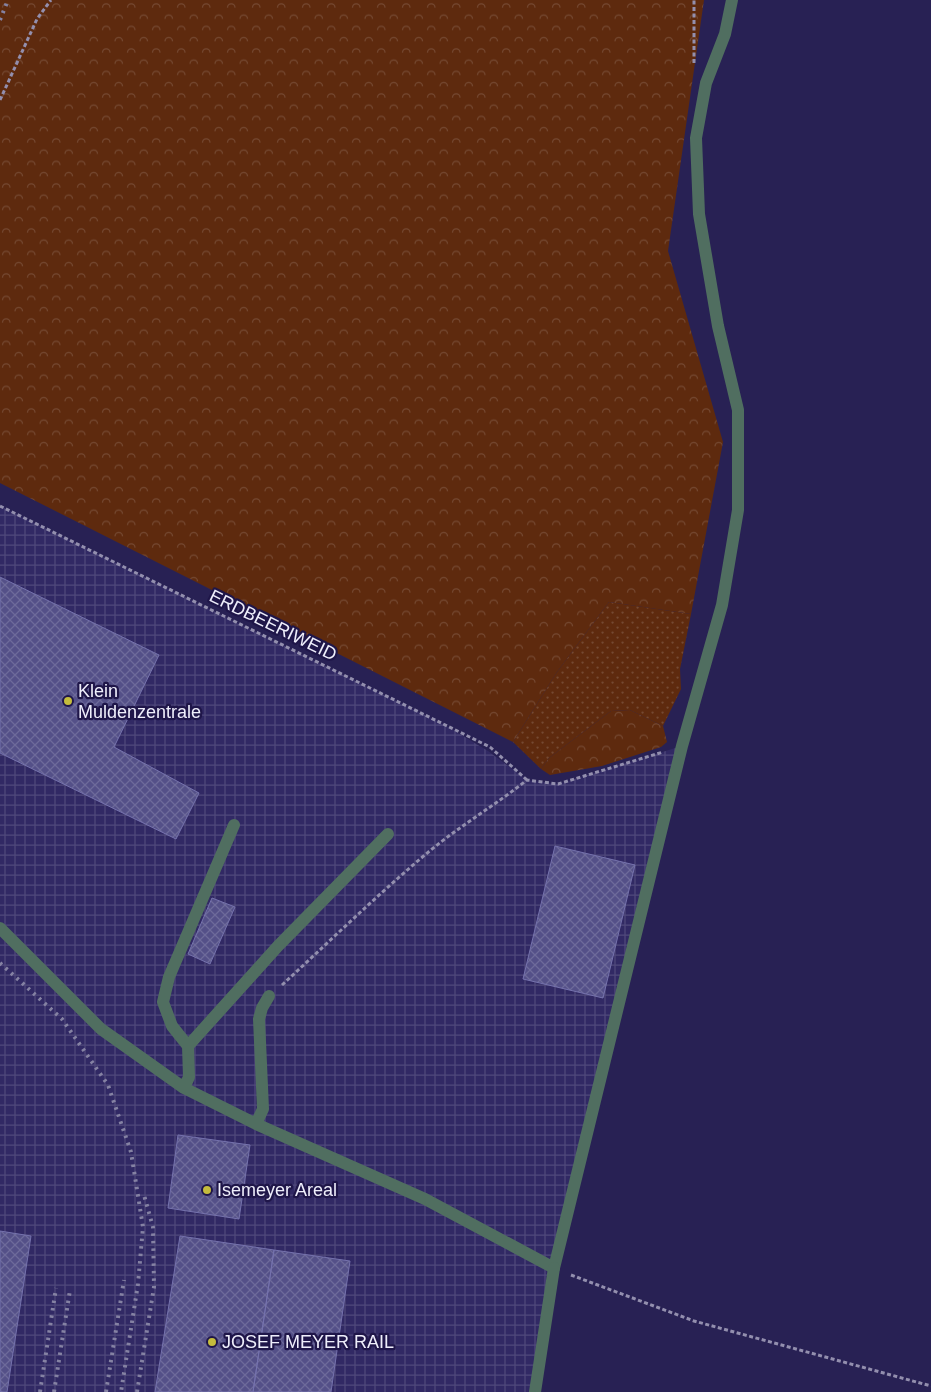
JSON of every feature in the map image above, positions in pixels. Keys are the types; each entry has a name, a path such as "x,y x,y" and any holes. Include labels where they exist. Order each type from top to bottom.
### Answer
{"street":[{"path":"535,1392 554,1268 682,746 722,605 738,510 738,410 718,326 699,214 696,138 706,83 725,34 732,0"},
{"path":"184,1088 189,1077 188,1046 172,1026 163,1002 169,977 234,825"},
{"path":"188,1046 278,946 388,834"},
{"path":"0,928 101,1030 184,1088 256,1124 424,1199 554,1268"},
{"path":"256,1124 263,1109 259,1019 262,1008 269,996"}],"path":[{"path":"0,100 38,19 51,0"},
{"path":"694,0 694,70 706,83"},
{"name":"ERDBEERIWEID","path":"0,506 490,748 527,780"},
{"path":"269,996 425,854 470,819 527,780 558,784 682,746"},
{"path":"554,1268 694,1322 931,1386"}],"shaded area":[{"path":"0,506 443,724 488,751 527,780 558,784 682,746 554,1268 535,1392 0,1392"}],"green space":[{"path":"0,0 704,0 668,251 723,442 691,614 609,602 557,672 513,742 0,483"},
{"path":"609,602 691,614 680,669 681,689 663,726 630,710 611,711 549,758 541,769 513,742 557,672"},
{"path":"630,710 663,726 667,742 661,747 602,766 550,775 541,769 549,758 611,711"}],"building":[{"name":"Klein Muldenzentrale","path":"0,577 159,655 114,747 199,793 176,839 0,753"},
{"path":"555,846 635,865 603,998 523,979"},
{"path":"212,898 235,907 210,964 188,954"},
{"name":"Isemeyer Areal","path":"178,1135 250,1145 239,1219 168,1208"},
{"path":"0,1231 31,1236 7,1392 0,1392"},
{"name":"JOSEF MEYER RAIL","path":"180,1236 274,1250 253,1392 155,1392"},
{"name":"JOSEF MEYER RAIL","path":"274,1250 350,1261 331,1392 253,1392"}],"railway":[{"path":"0,20 8,0"},
{"path":"0,963 62,1019 108,1085 131,1152 143,1227 138,1284 121,1392"},
{"path":"137,1392 154,1287 153,1227 144,1195"},
{"path":"106,1392 124,1280"},
{"path":"40,1392 56,1288"},
{"path":"54,1392 70,1290"}],"place":[{"name":"Klein Muldenzentrale","path":"68,701"},
{"name":"Isemeyer Areal","path":"207,1190"},
{"name":"JOSEF MEYER RAIL","path":"212,1342"}]}
